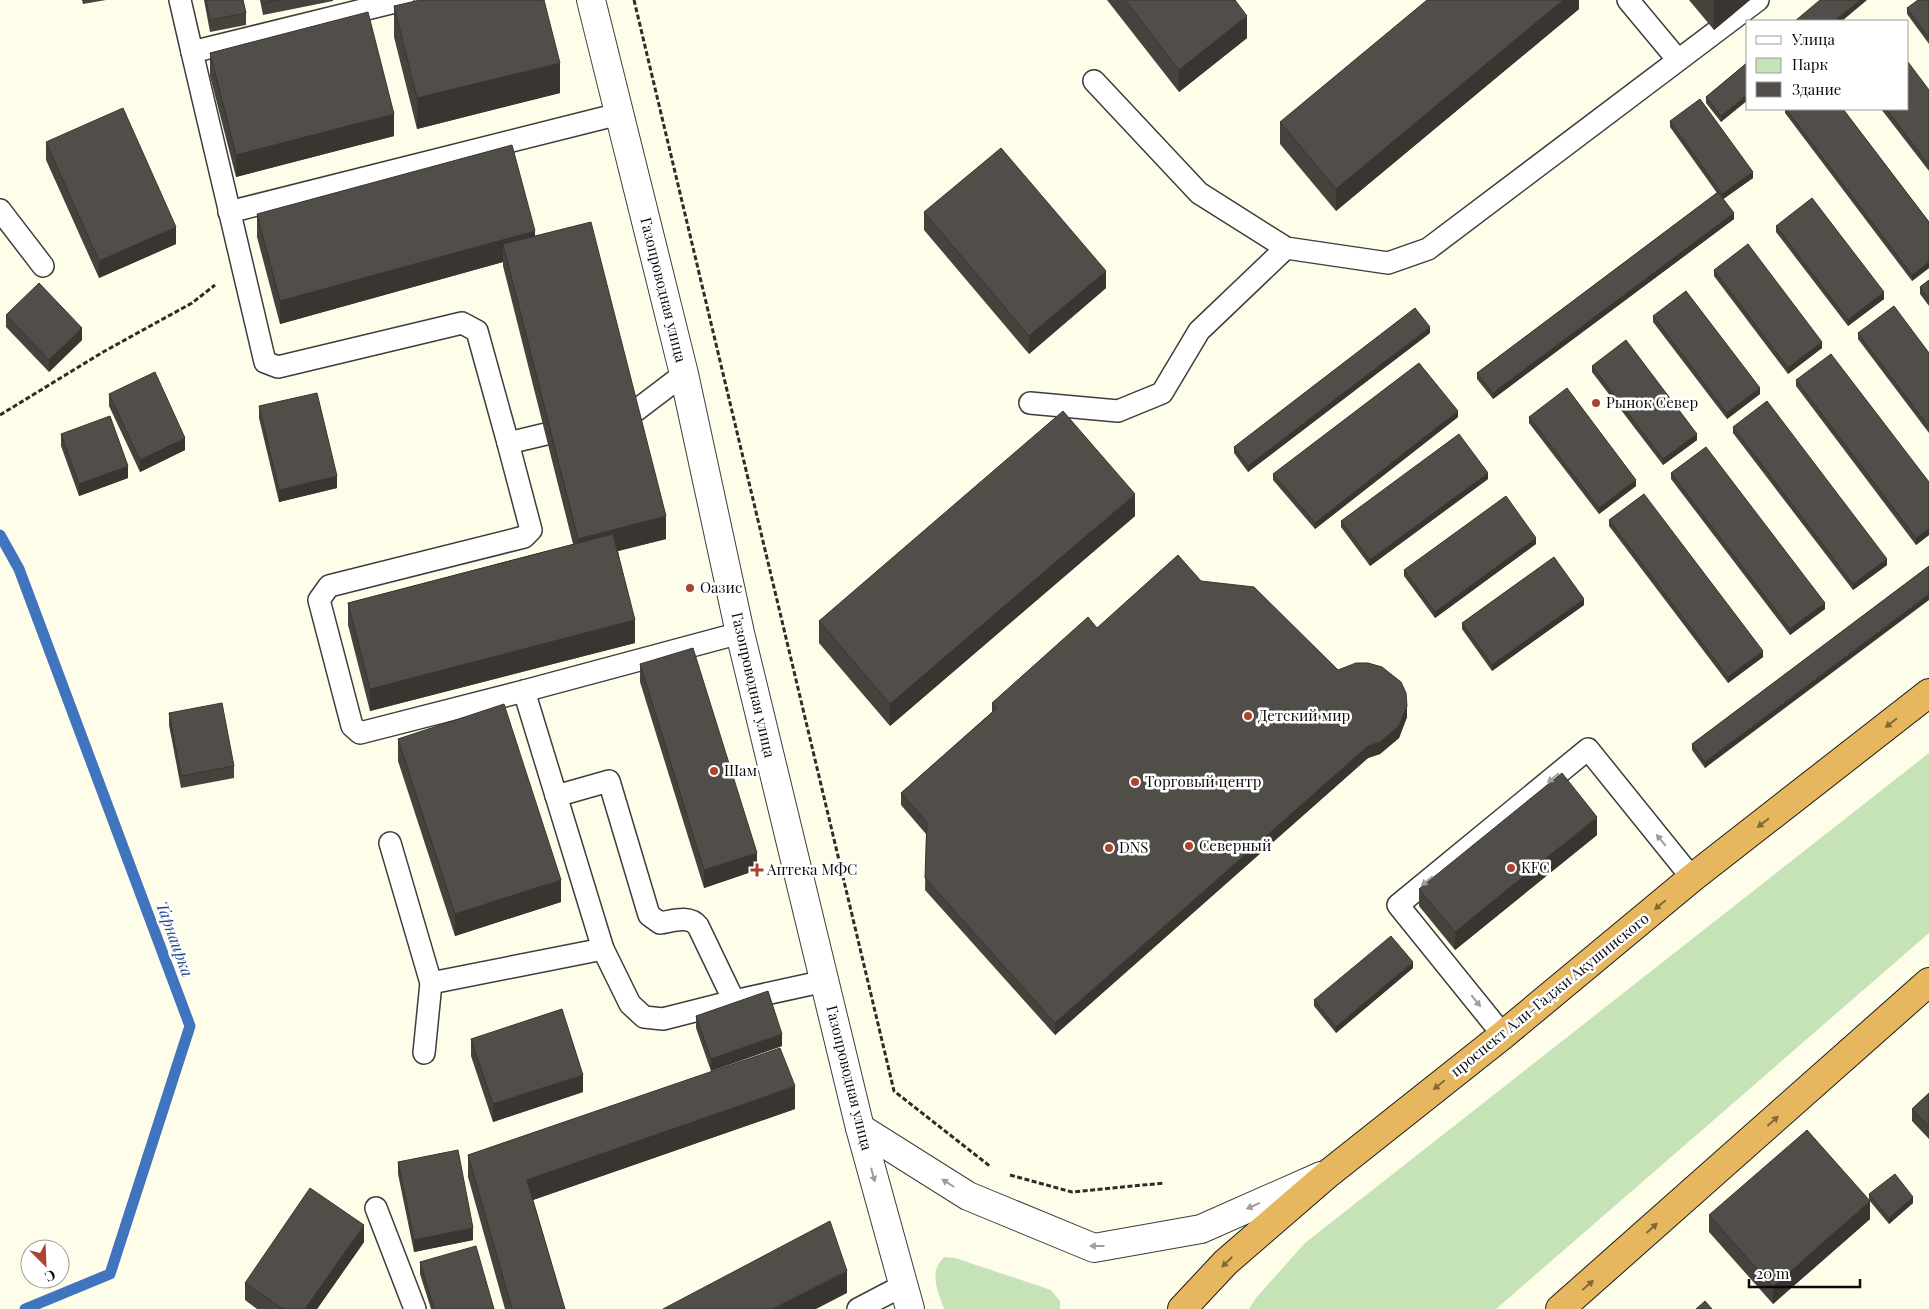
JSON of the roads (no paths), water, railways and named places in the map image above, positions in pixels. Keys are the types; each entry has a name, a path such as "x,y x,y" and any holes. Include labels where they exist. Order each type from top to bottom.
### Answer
{"highway":[{"name":"проспект Али-Гаджи Акушинского","path":"1182,1309 1226,1262 1329,1173 1502,1035 1692,878 1929,693"},
{"path":"1560,1309 1929,982"}],"street":[{"name":"Газопроводная улица","path":"591,0 684,374 740,632 860,1128 907,1297"},
{"path":"860,1128 968,1196 1094,1248 1201,1229 1329,1173"}],"lane":[{"path":"180,0 265,362 278,367 462,323 477,331 531,530 524,537 329,586 319,600 352,726 360,733 524,691 740,632"},
{"path":"192,52 403,0"},
{"path":"1628,0 1678,60"},
{"path":"1094,81 1199,193 1286,248 1388,263 1428,249 1758,0"},
{"path":"229,212 619,114"},
{"path":"0,210 43,266"},
{"path":"1030,403 1118,411 1162,393 1199,331 1286,248"},
{"path":"634,412 684,374"},
{"path":"508,443 546,434"},
{"path":"524,691 602,949 630,1004 644,1017 662,1019 825,981"},
{"path":"1502,1035 1398,905 1588,749 1692,878"},
{"path":"556,796 609,781 649,915 660,923 694,921 734,1002"},
{"path":"390,843 431,983 424,1053"},
{"path":"431,983 602,949"},
{"path":"376,1208 415,1309"},
{"path":"858,1309 907,1297"}],"waterway":[{"name":"Тарнаирка","path":"0,535 19,569 190,1026 110,1274 25,1309"}],"place":[{"name":"Рынок Север","path":"1596,403"},
{"name":"Оазис","path":"690,588"},
{"name":"Детский мир","path":"1248,716"},
{"name":"Шам","path":"714,771"},
{"name":"Торговый центр","path":"1135,782"},
{"name":"Северный","path":"1189,846"},
{"name":"DNS","path":"1109,848"},
{"name":"KFC","path":"1511,868"},
{"name":"Аптека МФС","path":"757,870"}]}
